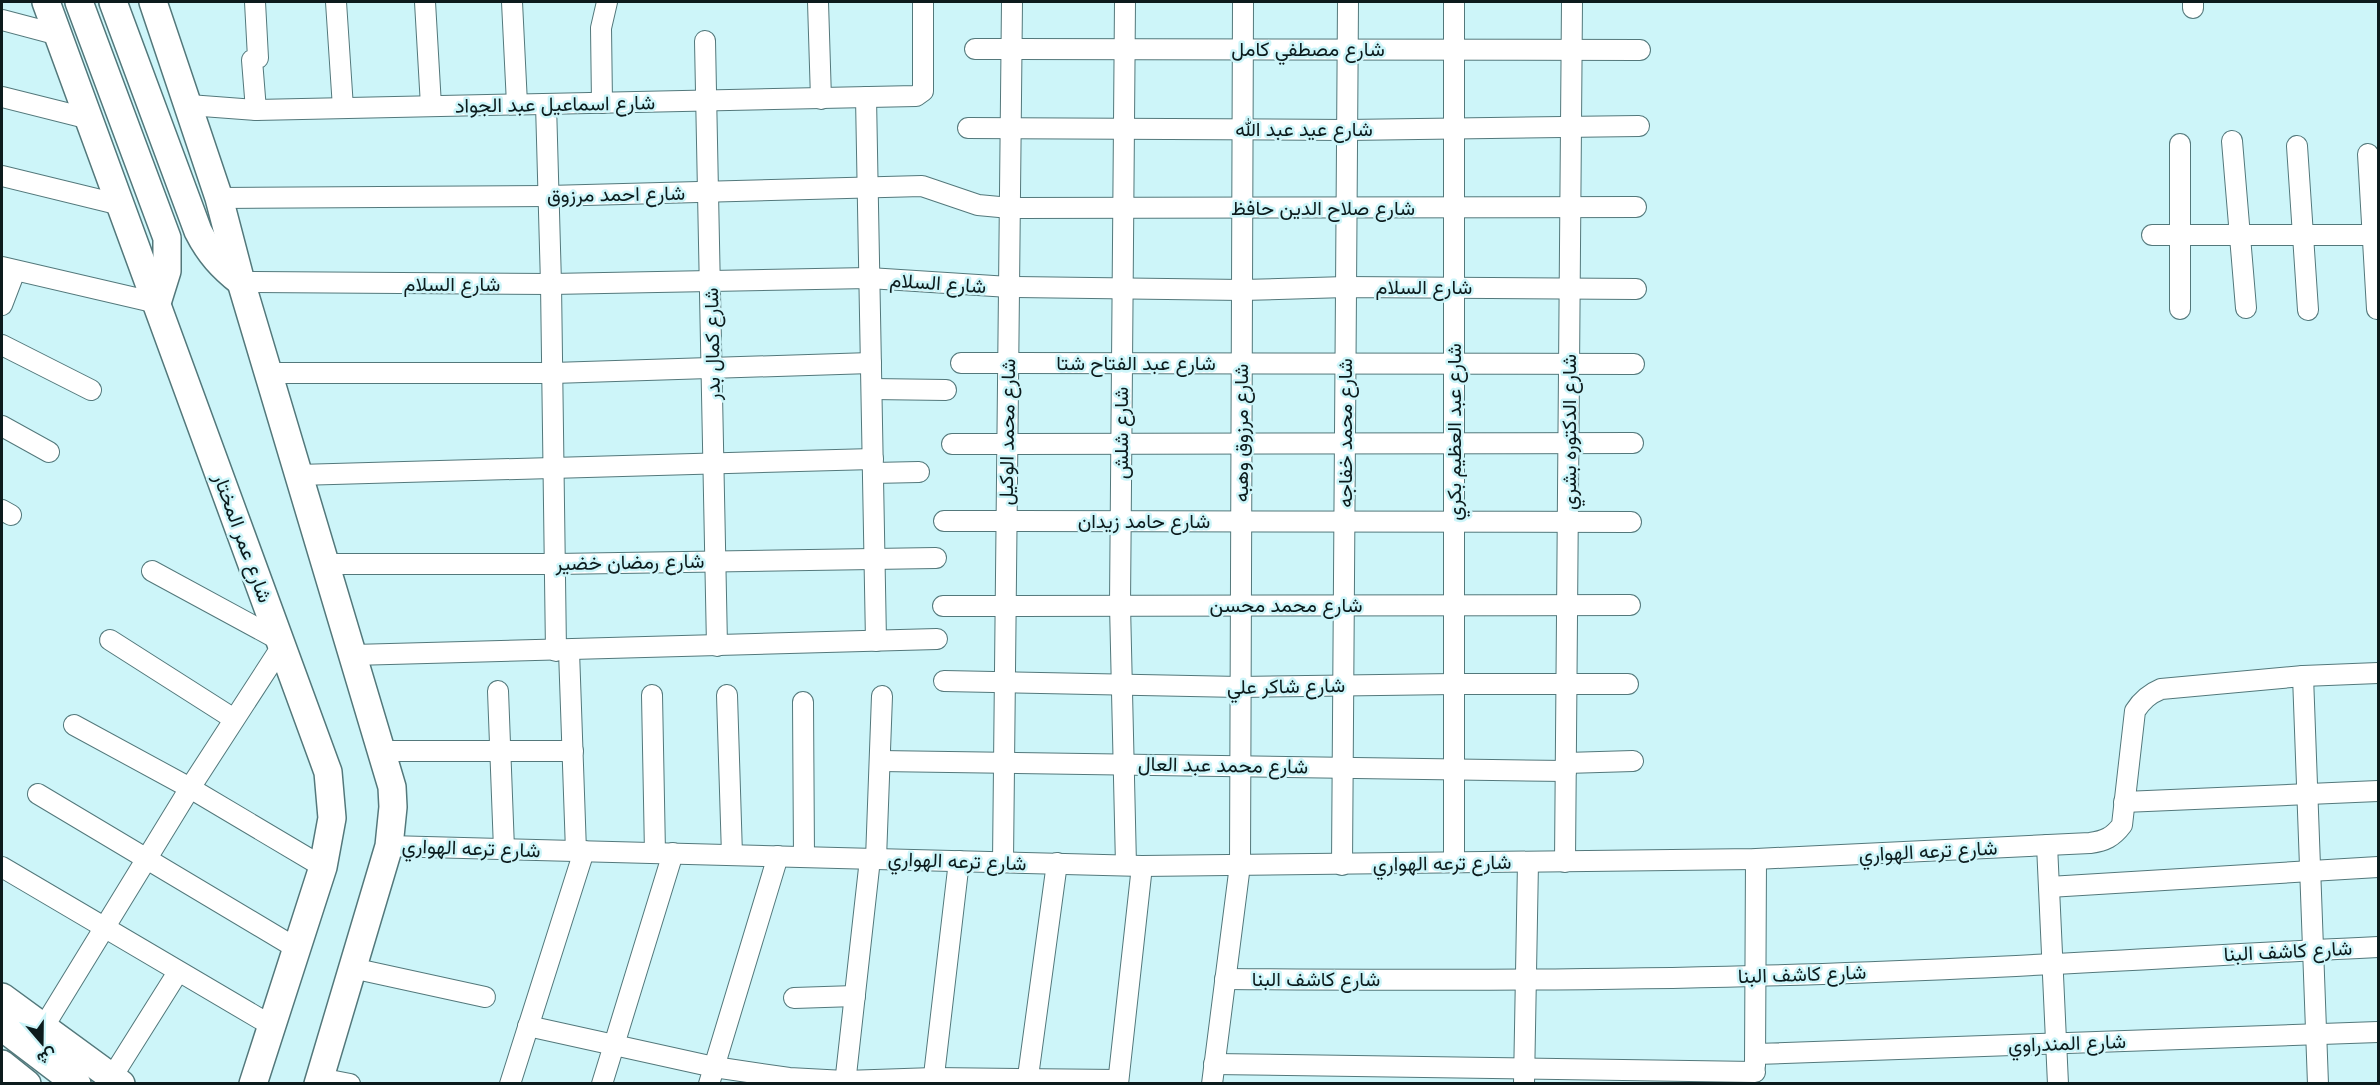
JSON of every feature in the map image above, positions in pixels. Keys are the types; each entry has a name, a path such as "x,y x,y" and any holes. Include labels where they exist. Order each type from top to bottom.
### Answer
{"main road":[{"name":"شارع عمر المختار","path":"46,2 328,772 332,818 322,867 253,1083"},
{"path":"79,2 166,238 167,271 157,303"},
{"path":"113,2 198,231 216,260 241,282"},
{"path":"153,2 219,198 241,282 392,788 393,807 389,846 318,1081"},
{"path":"2,997 116,1080"},
{"path":"2,1027 77,1083"},
{"path":"2,1064 27,1083"}],"street":[{"path":"255,2 258,58 252,60 255,110"},
{"path":"336,2 342,108"},
{"path":"425,2 431,106"},
{"path":"512,2 517,104"},
{"path":"602,103 601,28 607,2"},
{"path":"818,2 820,99"},
{"name":"شارع اسماعيل عبد الجواد","path":"189,105 255,110 921,95 923,2"},
{"name":"شارع محمد الوكيل","path":"1003,862 1012,2"},
{"name":"شارع شلش","path":"1118,1082 1134,865 1124,763 1120,605 1125,2"},
{"name":"شارع مرزوق وهبه","path":"1212,1083 1240,865 1243,2"},
{"name":"شارع محمد خفاجه","path":"1342,865 1347,2"},
{"name":"شارع عبد العظيم بكري","path":"1454,2 1454,862"},
{"name":"شارع الدكتوره بشري","path":"1565,862 1572,2"},
{"path":"2,20 59,35"},
{"name":"شارع كمال بدر","path":"705,41 717,646"},
{"name":"شارع مصطفي كامل","path":"975,49 1640,50"},
{"path":"2,97 90,119"},
{"path":"866,97 876,641"},
{"path":"510,1083 580,851 555,564 546,104"},
{"name":"شارع عيد عبد الله","path":"968,128 1347,130 1639,126"},
{"path":"2232,141 2246,308"},
{"path":"2180,144 2180,309"},
{"path":"2297,146 2307,309"},
{"path":"2368,154 2376,235 2378,309"},
{"path":"2,176 121,205"},
{"name":"شارع احمد مرزوق","path":"219,198 548,196 922,186 978,205 1010,208"},
{"name":"شارع صلاح الدين حافظ","path":"1010,208 1636,207"},
{"path":"2152,235 2376,235"},
{"path":"2,305 8,269 157,303"},
{"name":"شارع السلام","path":"241,282 551,284 869,278 1009,287 1242,290 1346,287 1636,289"},
{"path":"2,345 91,390"},
{"path":"268,373 552,373 871,363"},
{"name":"شارع عبد الفتاح شتا","path":"961,363 1634,364"},
{"path":"872,389 946,390"},
{"path":"2,426 49,452"},
{"path":"952,444 1633,442"},
{"path":"298,475 714,464 873,466 919,472"},
{"name":"شارع حامد زيدان","path":"944,521 1631,522"},
{"name":"شارع رمضان خضير","path":"324,564 555,564 936,558"},
{"path":"43,1028 282,643 152,571"},
{"name":"شارع محمد محسن","path":"943,606 1629,605"},
{"path":"353,655 937,639"},
{"path":"110,640 234,719"},
{"name":"شارع ترعه الهواري","path":"389,846 1134,865 1342,865 1756,859 2096,842 2114,835 2122,825 2135,711 2141,701 2150,694 2161,689 2303,676 2379,673"},
{"path":"2303,676 2318,1083"},
{"name":"شارع شاكر علي","path":"944,681 1240,687 1628,684"},
{"path":"498,691 504,849"},
{"path":"602,1083 664,853 652,694"},
{"path":"727,694 732,855"},
{"path":"845,1082 873,859 882,696"},
{"path":"803,702 804,857"},
{"path":"74,725 190,788 322,867"},
{"path":"382,751 573,751"},
{"name":"شارع محمد عبد العال","path":"880,761 1454,769 1566,767 1633,760"},
{"path":"2124,802 2379,791"},
{"path":"38,794 296,948"},
{"path":"2047,845 2058,1083"},
{"path":"712,1075 778,856"},
{"path":"1755,1070 1756,859"},
{"path":"933,1081 959,861"},
{"path":"1524,1076 1528,862"},
{"path":"1027,1081 1057,863"},
{"path":"2,867 272,1026"},
{"path":"2049,887 2379,867"},
{"name":"شارع كاشف البنا","path":"1225,979 1526,980 1755,976 2052,964 2379,947"},
{"path":"352,968 485,997"},
{"path":"116,1080 178,972"},
{"path":"794,998 855,996"},
{"path":"528,1026 613,1046 712,1075 788,1081 845,1082 1118,1082"},
{"name":"شارع المندراوي","path":"1214,1064 1524,1076 1755,1070 2057,1043 2379,1032"},
{"path":"318,1081 350,1083"}]}
